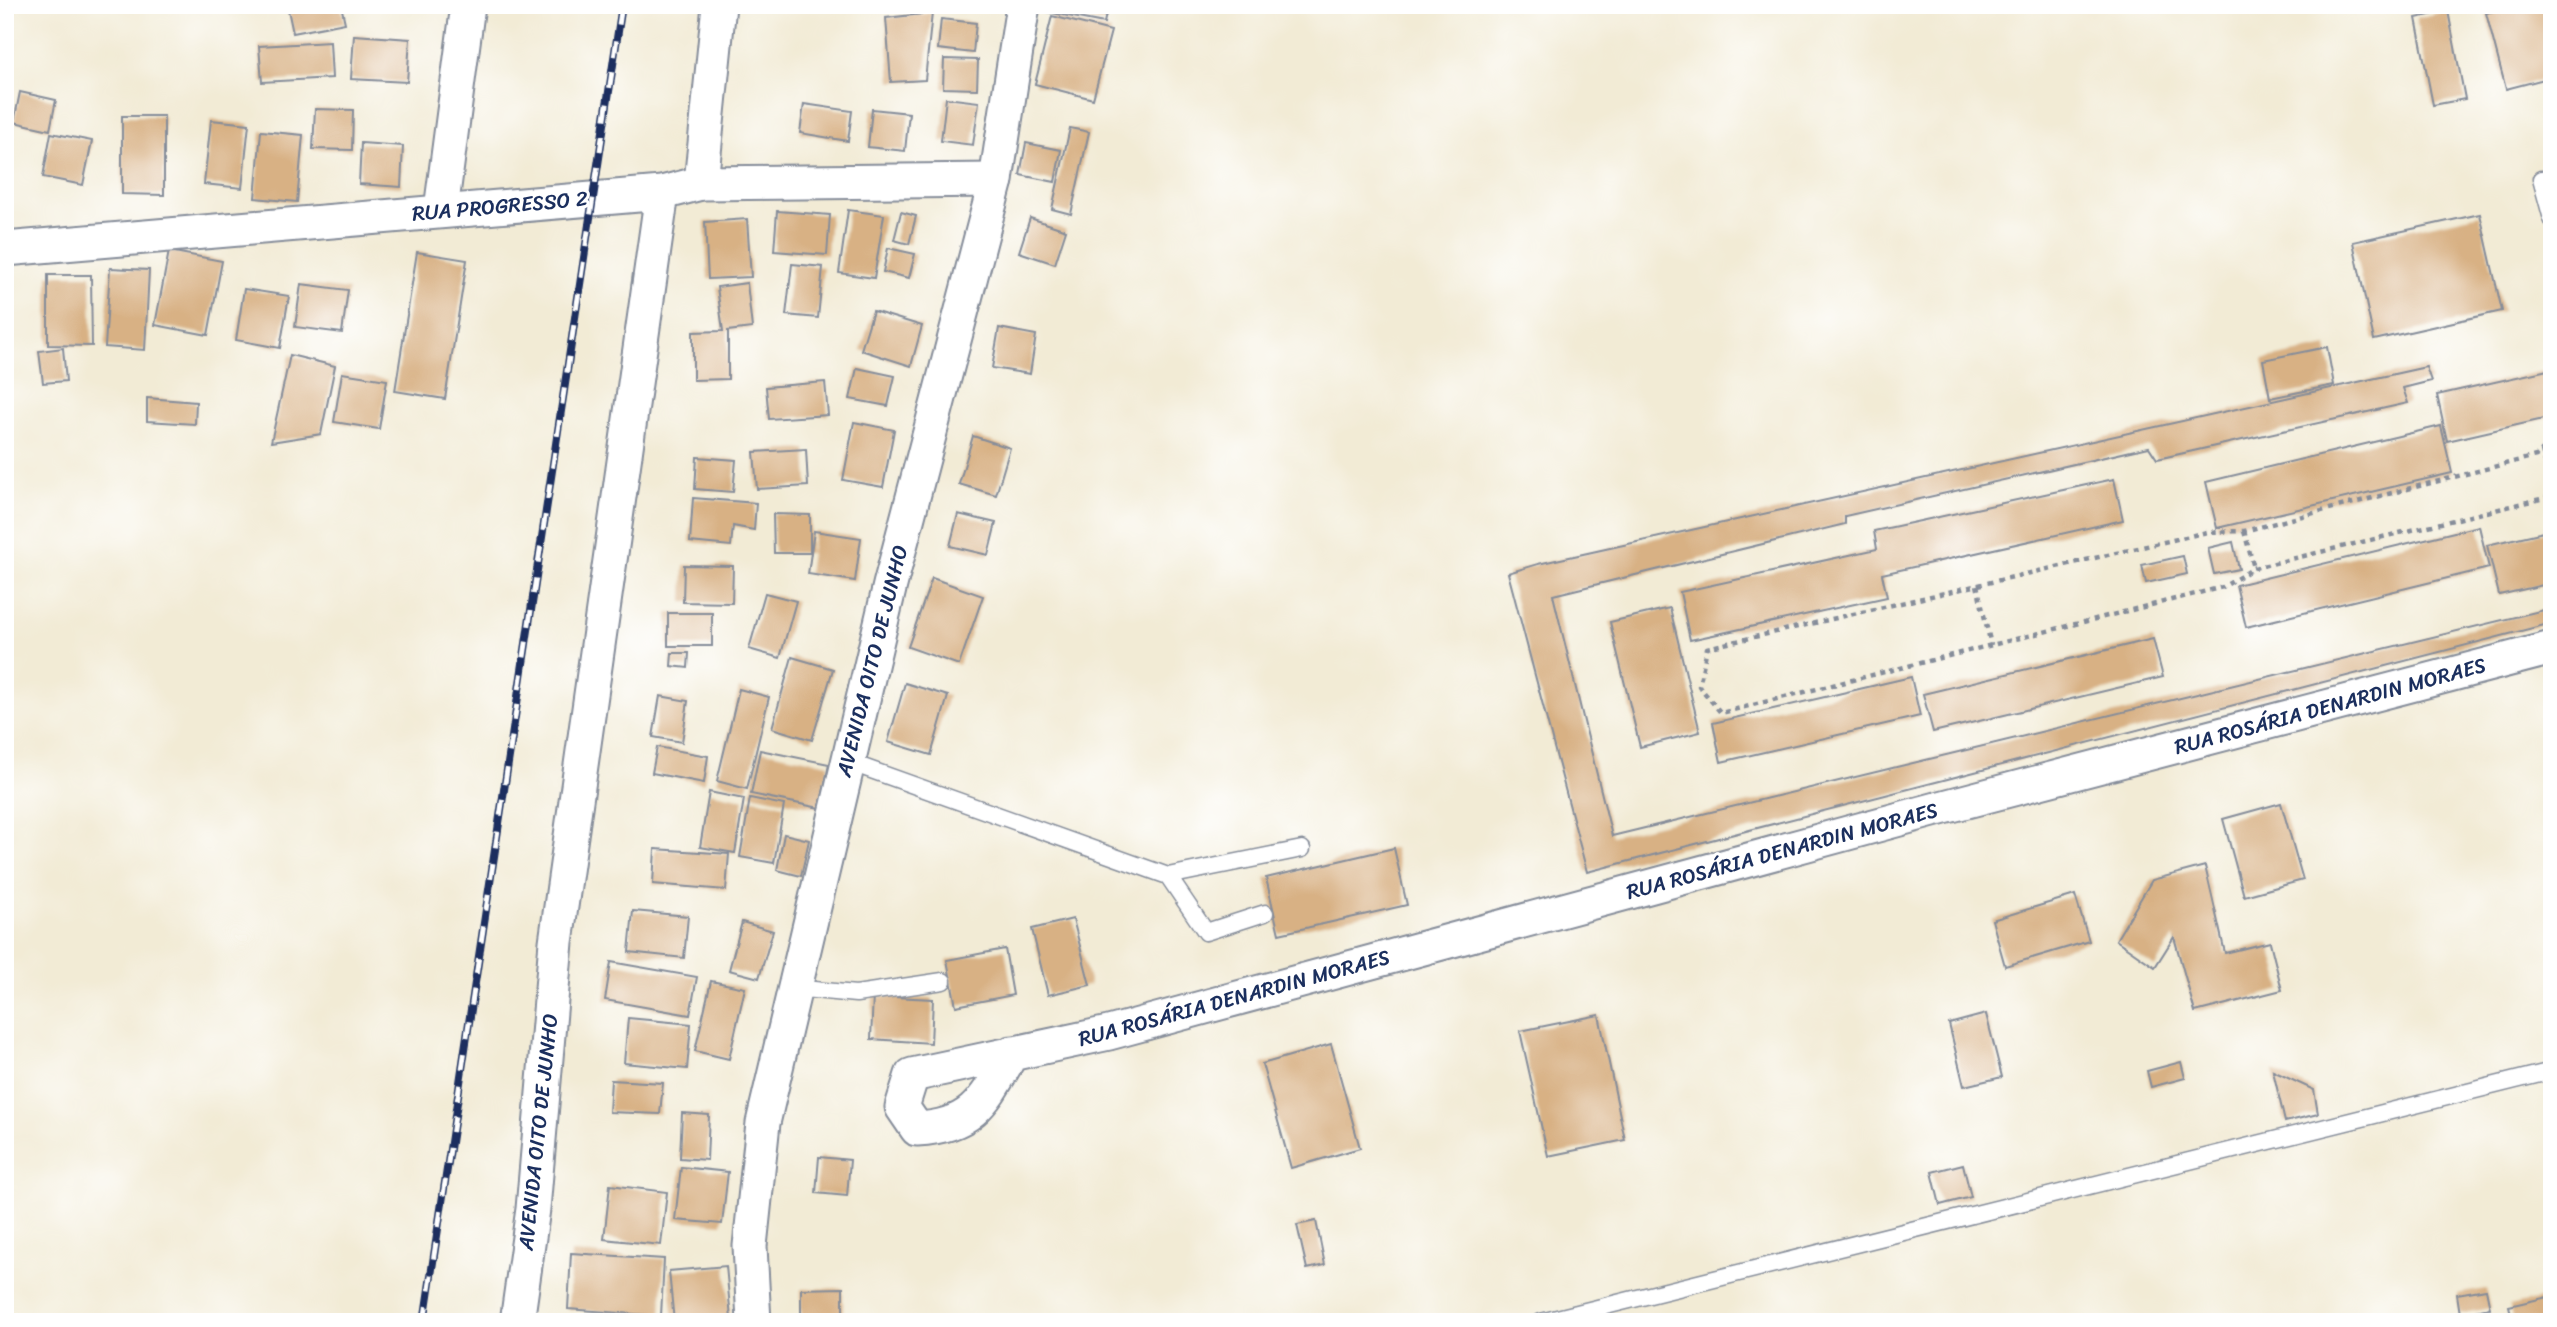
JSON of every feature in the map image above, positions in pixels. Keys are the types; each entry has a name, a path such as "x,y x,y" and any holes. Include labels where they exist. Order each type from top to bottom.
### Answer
{"street":[{"path":"441,210 468,5"},
{"path":"701,183 719,5"},
{"name":"AVENIDA OITO DE JUNHO","path":"754,1322 750,1246 763,1123 846,761 996,180 1023,5"},
{"name":"RUA PROGRESSO 2","path":"5,248 662,192 701,183 996,180"},
{"name":"AVENIDA OITO DE JUNHO","path":"517,1322 533,1209 556,942 662,192"},
{"name":"RUA ROSÁRIA DENARDIN MORAES","path":"1012,1053 1123,1030 1944,807 2552,648"}],"lane":[{"path":"2541,179 2552,219"},
{"path":"846,761 1168,876 1302,849"},
{"path":"1168,876 1206,932 1265,913"},
{"path":"793,988 856,994 943,981"},
{"path":"1541,1322 2552,1071"}],"path":[{"path":"2552,442 2536,456 2244,531 2207,532 1707,648 1699,686 1721,713 2223,587 2254,568 2549,497 2552,501"},
{"path":"2542,451 2552,489"},
{"path":"2244,531 2254,568"},
{"path":"1977,585 1991,645"}],"building":[{"path":"287,5 341,5 345,23 293,33"},
{"path":"1048,5 1108,5 1104,23 1047,12"},
{"path":"2516,5 2552,5 2552,77 2506,89 2486,13"},
{"path":"2448,11 2465,99 2433,105 2416,18"},
{"path":"932,13 925,80 891,82 886,18"},
{"path":"1052,16 1111,31 1093,99 1035,84"},
{"path":"941,19 976,23 973,53 938,49"},
{"path":"354,35 410,39 407,82 351,79"},
{"path":"330,42 332,78 262,82 259,46"},
{"path":"944,59 978,60 977,89 943,88"},
{"path":"20,92 56,100 50,130 14,122"},
{"path":"946,98 979,102 973,145 941,141"},
{"path":"804,104 852,111 848,141 800,133"},
{"path":"315,109 353,110 352,150 313,149"},
{"path":"872,109 909,113 905,151 868,147"},
{"path":"122,116 164,116 164,195 122,194"},
{"path":"211,120 249,124 242,188 204,184"},
{"path":"1070,128 1089,132 1071,214 1052,209"},
{"path":"261,131 303,135 297,202 255,198"},
{"path":"51,133 92,141 83,185 43,177"},
{"path":"361,143 403,146 401,187 359,184"},
{"path":"1026,143 1061,150 1055,182 1020,175"},
{"path":"848,210 884,215 874,278 839,273"},
{"path":"777,211 830,215 827,255 774,251"},
{"path":"901,212 916,216 909,244 894,240"},
{"path":"2480,214 2502,311 2374,340 2353,242"},
{"path":"1030,218 1066,230 1055,264 1019,252"},
{"path":"747,219 751,277 708,279 705,222"},
{"path":"888,248 915,254 909,278 883,272"},
{"path":"169,251 222,261 208,335 155,325"},
{"path":"417,252 467,260 445,399 395,391"},
{"path":"792,264 823,267 818,318 786,315"},
{"path":"110,268 149,270 145,350 105,347"},
{"path":"48,275 91,275 92,346 48,345"},
{"path":"747,283 752,328 728,331 728,379 693,380 693,332 723,331 717,287"},
{"path":"301,284 348,290 342,333 295,327"},
{"path":"244,289 289,296 280,348 236,340"},
{"path":"873,311 922,326 911,366 861,350"},
{"path":"999,328 1036,335 1030,374 992,368"},
{"path":"2327,347 2334,385 2270,398 2263,360"},
{"path":"63,348 66,381 43,383 39,351"},
{"path":"290,355 335,366 321,434 271,442"},
{"path":"2426,367 2431,381 2403,388 2408,403 2157,459 2149,447 1845,516 1845,524 1553,595 1612,836 2552,608 2552,623 1587,872 1508,573 1538,564"},
{"path":"857,368 895,376 888,406 850,399"},
{"path":"2552,369 2552,417 2447,441 2437,395"},
{"path":"342,373 387,380 379,429 334,422"},
{"path":"825,382 828,415 769,419 766,387"},
{"path":"147,398 196,402 195,424 147,421"},
{"path":"854,422 894,430 883,487 843,480"},
{"path":"2441,426 2452,473 2217,528 2206,482"},
{"path":"973,436 1010,448 996,495 959,484"},
{"path":"806,449 808,486 757,489 754,452"},
{"path":"697,457 736,460 733,492 695,489"},
{"path":"2114,479 2123,520 1882,574 1887,597 1690,640 1680,592 1877,549 1874,531"},
{"path":"693,498 756,503 754,530 733,526 731,546 690,542"},
{"path":"773,514 810,515 810,553 774,553"},
{"path":"958,514 996,523 988,555 950,546"},
{"path":"2479,526 2489,568 2246,627 2236,585"},
{"path":"2552,530 2552,583 2499,595 2487,545"},
{"path":"814,531 861,538 855,581 808,574"},
{"path":"2233,542 2239,569 2214,574 2208,548"},
{"path":"2183,556 2187,574 2146,583 2142,565"},
{"path":"684,565 733,566 732,603 683,602"},
{"path":"932,578 983,596 959,665 908,647"},
{"path":"765,593 796,601 780,658 749,649"},
{"path":"1670,608 1700,732 1640,747 1610,622"},
{"path":"668,613 712,613 712,646 668,646"},
{"path":"2153,639 2163,677 1933,732 1923,694"},
{"path":"672,653 689,653 688,668 671,666"},
{"path":"792,657 833,669 812,740 772,728"},
{"path":"1911,677 1920,716 1721,762 1713,723"},
{"path":"905,683 948,696 931,755 888,742"},
{"path":"739,689 769,697 747,789 717,781"},
{"path":"660,696 688,701 682,742 653,737"},
{"path":"657,747 708,756 704,783 652,773"},
{"path":"760,750 829,764 820,808 751,794"},
{"path":"709,792 744,799 735,853 700,847"},
{"path":"750,798 784,805 774,863 740,857"},
{"path":"2281,803 2303,880 2244,896 2223,819"},
{"path":"784,834 809,840 801,876 777,870"},
{"path":"1394,848 1407,905 1279,934 1266,878"},
{"path":"655,849 729,854 726,890 653,884"},
{"path":"2205,866 2225,953 2270,942 2282,990 2195,1012 2174,937 2155,967 2116,940 2152,880"},
{"path":"2075,895 2089,941 2005,966 1992,920"},
{"path":"633,911 688,916 684,958 629,952"},
{"path":"1073,919 1090,985 1048,995 1032,929"},
{"path":"742,922 773,931 759,978 729,970"},
{"path":"1005,949 1013,995 956,1006 947,960"},
{"path":"611,962 697,977 690,1015 605,1000"},
{"path":"711,981 745,988 729,1059 695,1051"},
{"path":"873,996 933,999 931,1043 871,1039"},
{"path":"1986,1014 2002,1077 1964,1086 1949,1024"},
{"path":"1599,1015 1625,1140 1548,1156 1520,1031"},
{"path":"628,1018 691,1024 687,1069 624,1063"},
{"path":"1331,1044 1360,1148 1291,1168 1262,1064"},
{"path":"2181,1062 2185,1078 2151,1087 2147,1071"},
{"path":"2273,1071 2314,1090 2318,1114 2285,1122"},
{"path":"611,1080 663,1083 660,1114 609,1112"},
{"path":"682,1113 709,1115 707,1160 680,1158"},
{"path":"819,1157 850,1160 847,1196 816,1193"},
{"path":"1963,1164 1971,1197 1940,1205 1932,1172"},
{"path":"681,1167 728,1172 722,1224 675,1220"},
{"path":"610,1185 667,1192 661,1245 604,1239"},
{"path":"1316,1221 1325,1265 1307,1269 1297,1225"},
{"path":"571,1253 664,1259 661,1316 568,1309"},
{"path":"726,1266 731,1319 674,1322 669,1271"},
{"path":"843,1288 843,1322 801,1322 801,1289"},
{"path":"2486,1289 2490,1308 2460,1314 2457,1294"},
{"path":"2552,1296 2552,1322 2513,1322 2509,1306"}],"railway":[{"path":"424,1322 622,5"}]}
